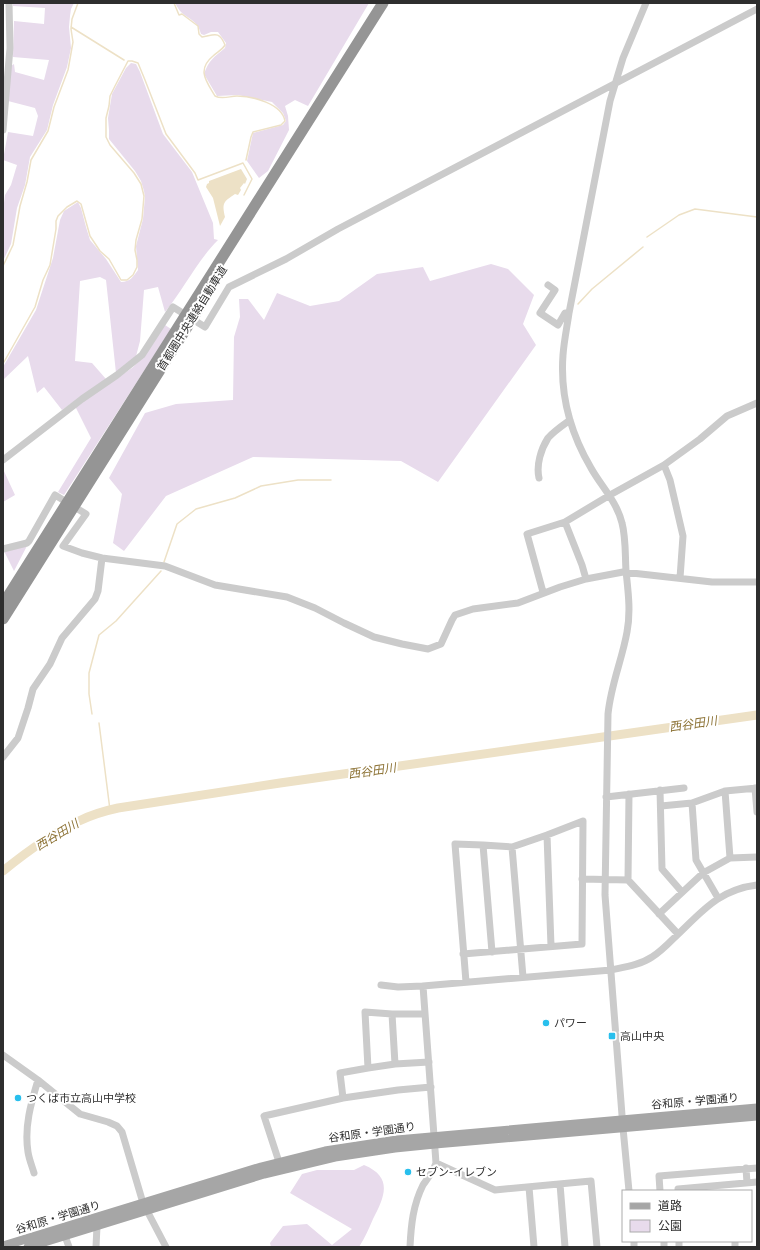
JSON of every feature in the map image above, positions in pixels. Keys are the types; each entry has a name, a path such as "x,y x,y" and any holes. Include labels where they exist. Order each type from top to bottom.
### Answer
{"highway":[{"name":"首都圏中央連絡自動車道","path":"3,619 279,182 323,110 383,3"},
{"name":"首都圏中央連絡自動車道","path":"3,604 376,15"}],"main road":[{"name":"谷和原・学園通り","path":"623,1124 757,1108"},
{"name":"谷和原・学園通り","path":"28,1247 97,1226 229,1176 278,1162 350,1147 623,1124 757,1116"},
{"name":"谷和原・学園通り","path":"3,1246 264,1174 312,1163 435,1140"}],"street":[{"path":"3,130 10,48 10,3"},
{"path":"629,1190 605,879 607,729 610,695 626,639 629,618 626,572 622,524 618,510 610,495 594,473 578,444 570,420 563,386 562,366 569,313 607,117 623,58 646,3"},
{"path":"3,460 142,355 173,307 205,327 229,286 286,259 338,229 757,9"},
{"path":"548,285 555,290 540,313 558,325 566,313 569,313"},
{"path":"543,592 527,534 565,522 664,465 700,440 727,416 757,403"},
{"path":"539,478 539,463 544,447 552,434 570,420"},
{"path":"664,465 670,480 683,536 680,578"},
{"path":"3,550 27,543 55,495 86,514 63,546 102,558 165,566 215,585 287,597 315,608 374,637 428,649 441,644 455,615 472,609 518,603 543,592 586,579 626,572 712,582 757,582"},
{"path":"565,522 586,579"},
{"path":"3,758 18,738 33,689 50,664 62,638 95,599 98,591 102,558"},
{"path":"606,797 684,788"},
{"path":"661,806 692,803 724,790 756,788 757,812"},
{"path":"660,790 662,869 682,892"},
{"path":"724,790 730,858"},
{"path":"629,794 628,880 678,934"},
{"path":"692,803 696,860 718,898"},
{"path":"463,954 582,944 582,820 547,835 512,847 455,844 463,954 466,982"},
{"path":"547,835 551,946"},
{"path":"483,845 492,952"},
{"path":"512,847 523,977"},
{"path":"659,914 703,873 730,858 757,857"},
{"path":"582,879 628,880"},
{"path":"381,985 398,987 423,986 611,970 636,964 652,957 706,907 718,898 737,889 757,885"},
{"path":"410,1247 411,1219 416,1201 424,1184 434,1171 436,1164 423,986"},
{"path":"368,1068 365,1012 425,1014"},
{"path":"392,1014 395,1064"},
{"path":"3,1055 38,1080 80,1114 117,1126 122,1132 145,1207 166,1247"},
{"path":"343,1098 340,1073 395,1064 429,1062"},
{"path":"34,1173 28,1152 27,1133 29,1112 38,1080"},
{"path":"278,1162 264,1116 343,1098 431,1087"},
{"path":"436,1164 495,1190 591,1181 597,1247"},
{"path":"746,1168 748,1183"},
{"path":"660,1190 659,1176 757,1168"},
{"path":"678,1190 732,1188 757,1182"},
{"path":"560,1184 565,1247"},
{"path":"529,1187 534,1247"},
{"path":"96,1247 97,1226"},
{"path":"65,1236 69,1247"}],"green space":[{"path":"13,3 74,3 70,16 69,27 71,48 67,67 53,105 47,130 30,157 25,185 17,208 11,244 3,261 3,211 5,195 11,185 17,165 3,160 8,132 33,136 38,116 35,108 8,101 11,66 14,64 15,72 44,80 49,60 13,57 14,21 44,24 45,8 13,6"},
{"path":"175,3 369,3 308,106 295,100 285,106 288,116 289,130 268,171 259,178 247,161 253,133 283,125 286,121 283,113 272,102 238,95 217,96 204,74 210,62 225,48 226,43 218,32 211,32 204,35 201,34 196,23 181,12"},
{"path":"131,63 136,64 140,72 163,134 192,172 213,223 214,239 218,240 210,248 165,312 158,287 144,290 140,341 135,360 116,373 106,280 100,277 80,281 75,361 92,363 106,379 62,410 44,387 37,393 28,356 3,380 3,367 36,310 53,258 60,220 64,211 78,202 90,240 106,259 121,282 129,280 138,270 136,246 143,219 145,197 144,191 141,181 135,171 109,139 108,118 112,94 126,68"},
{"path":"491,264 508,269 534,295 523,324 536,345 438,482 401,461 253,457 166,496 124,551 113,543 122,494 109,478 145,413 176,404 233,400 234,337 240,317 239,299 248,299 264,320 277,293 310,306 339,301 377,274 423,267 430,281"},
{"path":"165,325 171,329 64,495 58,492 91,438 75,406 132,368 142,358"},
{"path":"3,469 15,495 3,502"},
{"path":"28,544 14,571 4,551"},
{"path":"364,1165 379,1175 383,1181 384,1188 381,1203 359,1247 271,1247 270,1243 283,1226 307,1224 332,1245 352,1229 290,1193 302,1174 317,1170 354,1170"}],"shaded area":[{"path":"241,169 247,179 245,184 244,183 240,188 241,190 238,195 235,194 224,203 225,217 220,226 213,198 206,187 207,184 209,181"}],"waterway":[{"path":"3,266 13,245 20,206 27,182 31,160 48,131 54,107 68,70 73,42 71,29 72,19 78,3"},
{"path":"174,3 179,15 182,14 198,26 199,34 202,37 218,35 223,40 225,45 208,61 204,71 206,81 215,96 223,98 244,96 258,99 273,106 283,115 285,121 281,125 253,132 246,160"},
{"path":"71,27 124,60"},
{"path":"4,362 35,307 43,280 50,265 56,221 58,216 67,207 77,201 81,204 90,236 100,251 109,259 121,280 127,280 133,275 137,267 135,250 136,240 142,219 144,196 141,184 134,173 110,145 106,137 106,118 110,96 128,61 138,63 166,134 195,173 198,180 243,163 252,179 244,195"},
{"path":"647,237 679,215 695,209 757,217"},
{"path":"578,304 592,289 643,247"},
{"path":"164,562 177,524 196,509 235,498 261,486 298,480 331,480"},
{"path":"92,714 89,694 89,673 99,635 116,621 161,571"},
{"name":"西谷田川","path":"3,871 40,844 69,826 93,815 118,808 280,783 757,715"},
{"path":"99,723 110,810"}],"place":[{"name":"パワー","path":"546,1023"},
{"name":"高山中央","path":"612,1036"},
{"name":"つくば市立高山中学校","path":"18,1098"},
{"name":"セブン-イレブン","path":"408,1172"}]}
